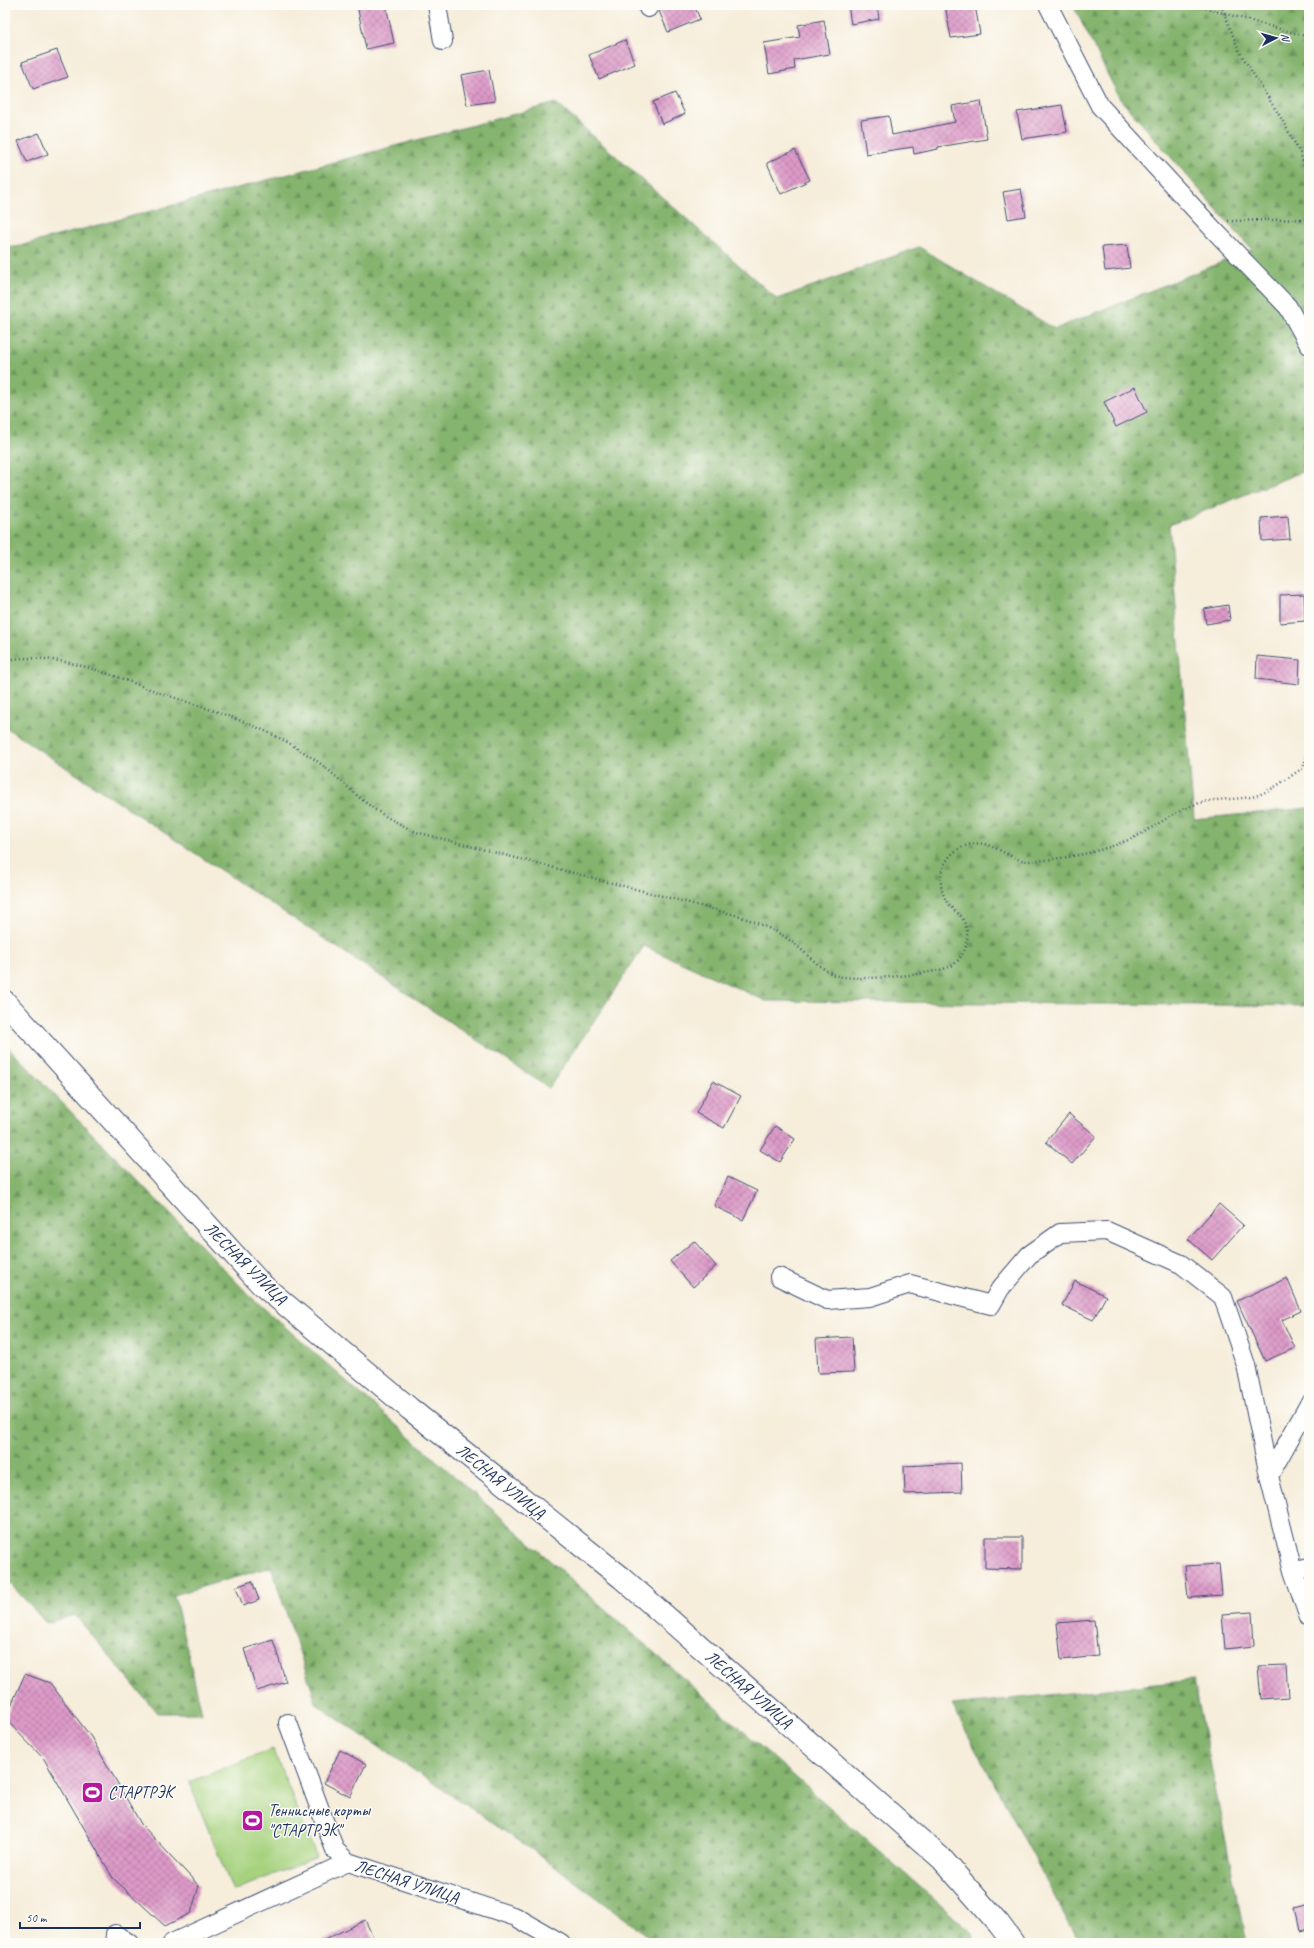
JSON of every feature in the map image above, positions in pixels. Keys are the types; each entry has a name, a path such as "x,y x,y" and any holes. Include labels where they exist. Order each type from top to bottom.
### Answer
{"main road":[{"name":"ЛЕСНАЯ УЛИЦА","path":"5,1002 261,1284 410,1410 622,1578 936,1853 999,1924 1013,1943"}],"street":[{"path":"437,5 443,41"},
{"path":"1048,5 1100,106 1213,229 1288,306 1309,345"},
{"path":"779,1277 827,1300 870,1297 910,1284 991,1305 1000,1289 1029,1255 1060,1233 1107,1231 1181,1264 1224,1297 1246,1364 1269,1476 1301,1569 1309,1617"},
{"path":"1269,1476 1309,1404"},
{"name":"ЛЕСНАЯ УЛИЦА","path":"288,1723 335,1850 348,1862 516,1918 561,1943"},
{"path":"172,1943 348,1862"}],"path":[{"path":"1194,5 1224,15 1309,37"},
{"path":"1221,5 1239,51 1281,118 1301,156 1309,183"},
{"path":"1213,229 1227,221 1309,219"},
{"path":"5,660 45,659 82,666 234,718 272,734 309,755 384,816 416,832 739,916 758,923 790,940 815,960 820,967 834,975 871,978 940,970 954,964 965,951 967,943 966,926 962,918 945,898 941,881 945,864 957,850 971,844 985,844 995,846 1012,858 1032,861 1086,854 1124,842 1169,816 1195,805 1262,794 1303,768 1309,749"}],"green space":[{"path":"1073,5 1309,5 1309,469 1169,525 1194,819 1309,808 1309,1006 766,1001 644,946 549,1088 5,727 5,247 16,247 556,103 777,299 919,247 1055,329 1252,250 1120,99"},
{"path":"5,1044 250,1296 971,1932 977,1943 658,1943 534,1851 317,1705 271,1567 174,1595 202,1713 157,1713 75,1615 46,1623 5,1578"},
{"path":"1194,1680 1246,1943 1080,1943 952,1705"},
{"name":"Теннисные корты \"СТАРТРЭК\"","path":"273,1749 317,1857 233,1891 189,1782"}],"building":[{"path":"357,5 386,5 394,43 366,49"},
{"path":"674,5 694,5 700,19 668,32 659,11"},
{"path":"848,5 877,5 879,19 851,24"},
{"path":"945,5 975,5 980,34 951,38"},
{"path":"824,20 830,54 794,60 795,69 769,74 764,43 800,37 798,25"},
{"path":"625,40 635,64 599,79 589,55"},
{"path":"57,50 68,77 33,89 22,62"},
{"path":"489,70 495,101 467,105 461,75"},
{"path":"675,93 685,114 662,124 653,102"},
{"path":"981,101 987,139 938,147 938,149 914,154 913,147 866,154 861,120 889,116 892,135 955,122 952,106"},
{"path":"1062,105 1067,132 1022,139 1017,112"},
{"path":"39,133 48,154 27,162 18,141"},
{"path":"795,150 810,180 781,194 767,163"},
{"path":"1021,189 1026,216 1008,219 1003,192"},
{"path":"1127,245 1130,268 1105,271 1102,247"},
{"path":"1135,387 1147,412 1116,427 1104,402"},
{"path":"1288,516 1290,539 1262,541 1261,518"},
{"path":"1304,594 1305,621 1280,623 1280,595"},
{"path":"1228,605 1230,620 1206,624 1204,609"},
{"path":"1257,656 1300,660 1299,684 1256,679"},
{"path":"713,1081 741,1096 724,1128 696,1113"},
{"path":"1069,1114 1096,1136 1072,1164 1046,1142"},
{"path":"775,1126 795,1139 780,1162 760,1150"},
{"path":"728,1177 757,1191 743,1220 714,1206"},
{"path":"1219,1204 1243,1225 1212,1260 1188,1239"},
{"path":"694,1241 716,1266 693,1287 670,1261"},
{"path":"1287,1278 1301,1311 1282,1320 1295,1348 1265,1361 1237,1301"},
{"path":"1075,1281 1106,1296 1093,1320 1062,1305"},
{"path":"852,1337 854,1372 818,1373 816,1339"},
{"path":"961,1463 962,1492 905,1494 904,1466"},
{"path":"985,1537 1022,1537 1022,1569 985,1568"},
{"path":"1219,1564 1222,1595 1188,1598 1185,1566"},
{"path":"252,1581 259,1600 243,1606 236,1587"},
{"path":"1252,1612 1254,1646 1225,1649 1222,1614"},
{"path":"1094,1620 1098,1656 1061,1660 1057,1623"},
{"path":"273,1640 286,1682 257,1691 244,1649"},
{"path":"1287,1666 1289,1697 1261,1699 1258,1667"},
{"name":"СТАРТРЭК","path":"25,1674 50,1683 91,1737 141,1824 199,1886 191,1913 165,1926 113,1878 44,1759 5,1719"},
{"path":"340,1750 366,1764 350,1797 324,1783"},
{"path":"1309,1905 1309,1929 1297,1932 1292,1909"},
{"path":"365,1920 376,1943 318,1943"}],"place":[{"name":"СТАРТРЭК","path":"93,1792"},
{"name":"Теннисные корты \"СТАРТРЭК\"","path":"253,1820"}]}
